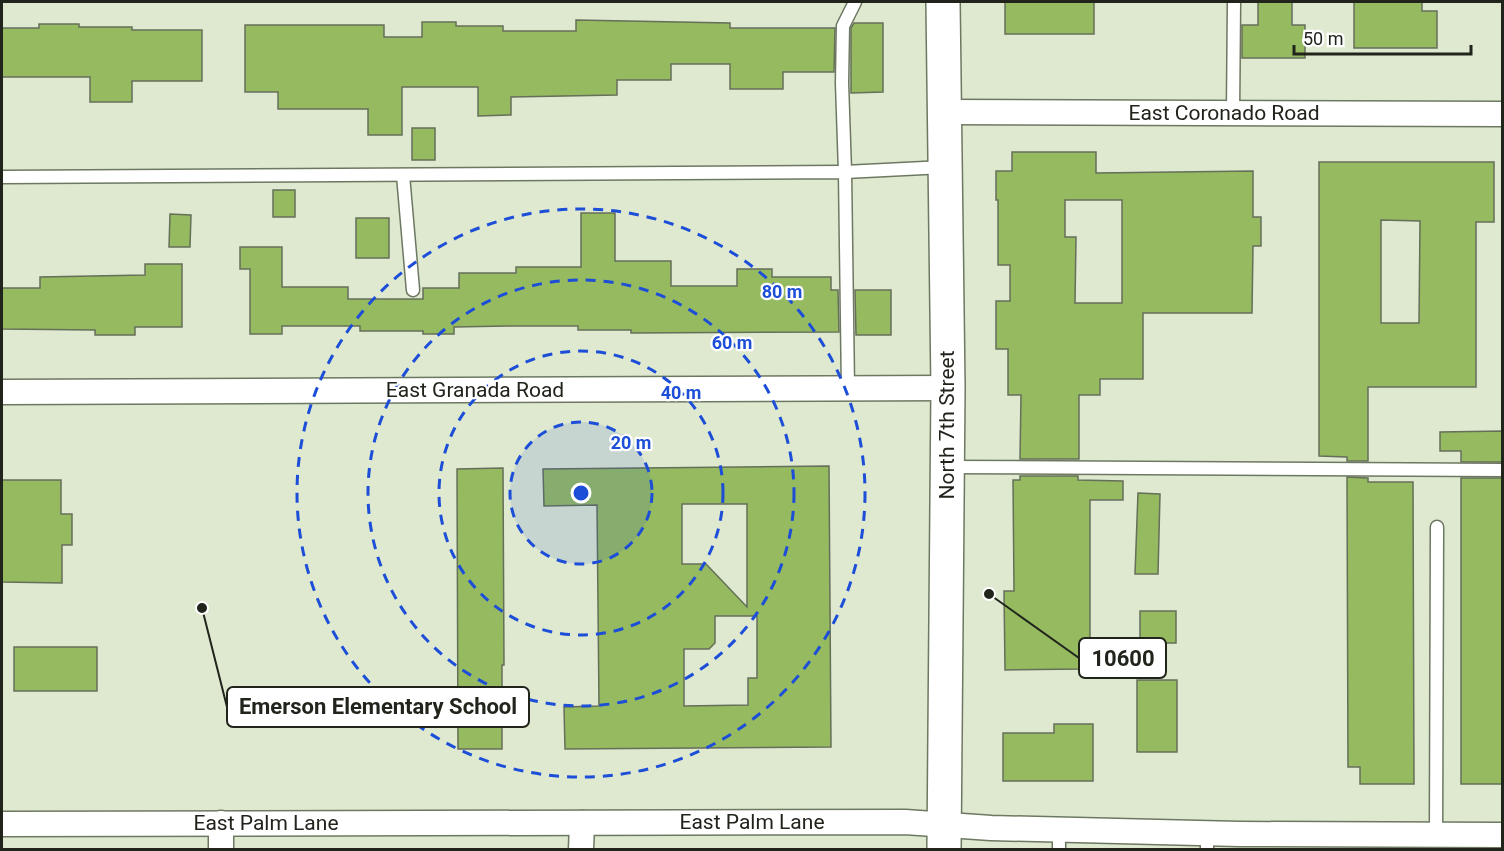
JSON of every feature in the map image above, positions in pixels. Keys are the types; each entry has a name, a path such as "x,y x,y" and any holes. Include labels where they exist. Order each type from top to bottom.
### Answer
{"main road":[{"name":"North 7th Street","path":"943,2 948,388 944,837"}],"street":[{"name":"East Coronado Road","path":"945,112 1503,114"},
{"name":"East Granada Road","path":"2,392 948,388"},
{"path":"221,823 221,849"},
{"name":"East Palm Lane","path":"2,824 582,823 944,837 991,828 1059,840 1207,842 1406,843 1436,835 1503,835"},
{"path":"581,849 582,823"}],"lane":[{"path":"848,389 843,26 855,2"},
{"path":"1233,113 1234,2"},
{"path":"2,177 845,172 945,167"},
{"path":"403,175 414,290"},
{"path":"947,466 1503,470"},
{"path":"1436,835 1437,527"}],"building":[{"path":"1005,2 1094,2 1094,34 1005,34"},
{"path":"1258,2 1292,2 1292,25 1305,25 1305,58 1242,58 1242,25 1258,25"},
{"path":"1354,2 1422,2 1422,11 1437,11 1437,48 1354,48"},
{"path":"576,20 730,23 730,28 835,28 834,72 783,72 783,89 730,89 730,64 671,64 671,80 617,80 617,95 511,97 511,115 478,116 478,87 402,87 402,135 368,135 368,109 278,109 278,92 245,92 245,25 384,25 384,37 422,37 422,22 456,22 456,26 503,26 503,31 576,31"},
{"path":"854,23 883,23 883,92 851,93 851,28"},
{"path":"39,24 132,27 132,30 202,30 202,81 132,81 132,102 90,102 90,77 2,77 2,28 39,28"},
{"path":"412,128 435,128 435,160 412,160"},
{"path":"1012,152 1096,152 1096,173 1253,171 1253,217 1261,217 1261,246 1253,246 1252,313 1143,313 1143,379 1100,379 1100,395 1079,395 1079,459 1020,459 1021,395 1008,395 1008,349 996,349 996,301 1010,301 1010,265 998,265 996,171 1012,171","holes":["1065,200 1122,200 1122,303 1075,303 1076,237 1065,237"]},
{"path":"1319,162 1494,162 1494,222 1476,222 1476,387 1368,387 1368,461 1347,461 1347,457 1319,456","holes":["1381,220 1420,221 1419,323 1381,323"]},
{"path":"273,190 295,190 295,217 273,217"},
{"path":"581,213 615,213 615,261 671,261 671,286 737,286 737,269 772,269 772,277 831,277 831,290 838,290 839,332 631,333 631,330 578,330 578,326 507,326 454,327 454,334 423,334 423,331 360,331 360,326 282,326 282,334 250,334 250,269 240,269 240,247 282,247 282,287 348,287 348,299 423,299 423,288 459,288 459,273 516,273 516,267 581,267"},
{"path":"170,214 191,215 190,247 169,247"},
{"path":"356,218 389,218 389,258 356,258"},
{"path":"145,264 182,264 182,327 135,327 135,335 95,335 95,330 2,329 2,288 40,288 40,277 145,275"},
{"path":"855,290 891,290 891,335 856,335"},
{"path":"1503,431 1503,462 1461,462 1461,451 1440,451 1440,432"},
{"path":"829,466 831,747 565,749 564,707 599,706 597,505 544,506 543,469","holes":["682,504 747,504 747,607 706,564 682,564","715,616 757,616 757,678 748,678 748,705 684,706 684,649 709,649 715,643"]},
{"path":"503,468 502,749 458,749 457,469"},
{"path":"1020,476 1078,476 1078,480 1123,481 1123,500 1090,500 1090,651 1083,651 1083,669 1005,670 1004,591 1014,591 1013,480 1020,480"},
{"path":"1347,477 1368,478 1368,482 1413,482 1414,784 1360,784 1360,767 1348,767"},
{"path":"1461,478 1503,478 1503,784 1461,784"},
{"path":"2,480 61,480 61,514 72,514 72,545 62,545 62,583 2,582"},
{"path":"1138,493 1160,494 1158,574 1135,574"},
{"path":"1140,611 1176,611 1176,643 1140,643"},
{"path":"14,647 97,647 97,691 14,691"},
{"path":"1137,680 1177,680 1177,752 1137,752"},
{"path":"1054,724 1093,724 1093,781 1003,781 1003,733 1054,733"}],"place":[{"name":"10600","path":"989,594"},
{"name":"Emerson Elementary School","path":"202,608"}]}
